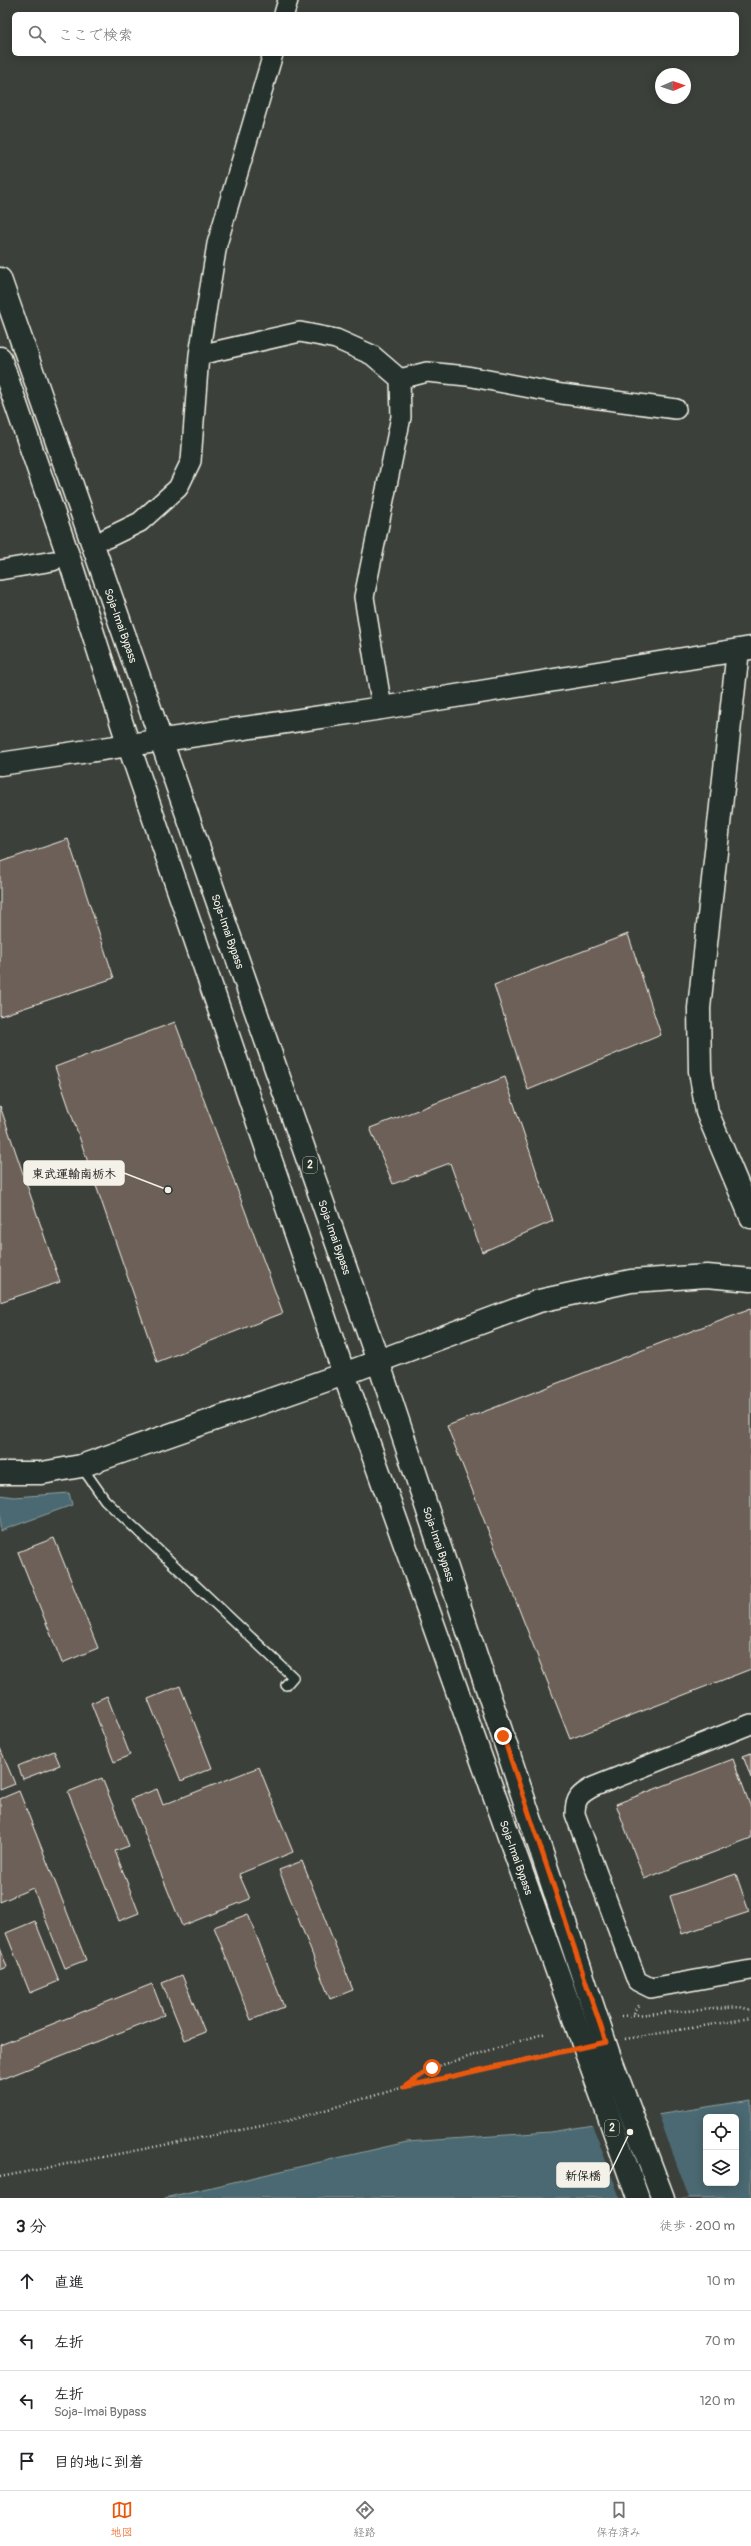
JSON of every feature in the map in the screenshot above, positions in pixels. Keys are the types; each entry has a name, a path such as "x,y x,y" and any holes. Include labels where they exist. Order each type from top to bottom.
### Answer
{"main road":[{"name":"Soja-Imai Bypass","path":"0,279 163,741 378,1361 608,2048 663,2198"},
{"name":"Soja-Imai Bypass","path":"0,358 69,558 129,746 344,1374 638,2198"},
{"path":"0,764 382,708 745,649 699,1008 700,1063 708,1112 751,1217"},
{"path":"0,1473 42,1473 81,1466 344,1374 539,1301 631,1281 707,1276 751,1280"}],"street":[{"path":"285,12 288,0"},
{"path":"107,538 140,522 178,488 191,461 199,355 217,244 272,56"},
{"path":"199,355 300,332 336,340 372,355 400,379 401,417 364,597 382,708"},
{"path":"400,379 427,372 459,375 562,394 676,409"},
{"path":"0,570 53,561"},
{"path":"751,1724 593,1787 580,1795 575,1802 575,1814 637,1981 651,1988 751,1970"}],"lane":[{"path":"81,1466 105,1500 293,1677 286,1685"}],"path":[{"path":"621,2016 740,2007 751,2010"},
{"path":"608,2048 751,2018"},
{"path":"404,2087 432,2068 546,2033"},
{"path":"0,2177 287,2122 404,2087 585,2052"}],"water":[{"path":"69,1493 72,1505 0,1531 0,1495 14,1497"},
{"path":"751,2100 751,2198 164,2198 407,2142 550,2132"}],"pier":[{"path":"658,2113 689,2198 620,2198 592,2124"}],"building":[{"path":"68,839 114,978 0,1016 0,862"},
{"path":"628,934 661,1035 528,1090 494,985"},
{"path":"175,1022 283,1313 157,1362 55,1067"},
{"path":"505,1077 553,1221 482,1252 450,1163 393,1184 370,1128"},
{"path":"0,1106 60,1282 0,1302"},
{"path":"751,1308 751,1669 570,1739 447,1426"},
{"path":"54,1538 98,1648 62,1663 18,1552"},
{"path":"180,1686 212,1768 181,1781 148,1699"},
{"path":"107,1696 130,1755 114,1762 91,1703"},
{"path":"0,1748 15,1784 0,1790"},
{"path":"54,1751 60,1765 23,1779 18,1766"},
{"path":"751,1753 751,1778 743,1756"},
{"path":"733,1759 751,1808 751,1838 644,1879 616,1804"},
{"path":"259,1767 293,1852 239,1874 250,1899 182,1926 131,1799 157,1789 163,1805"},
{"path":"102,1778 129,1846 115,1851 139,1913 119,1921 68,1792"},
{"path":"19,1791 86,1960 65,1968 33,1888 0,1902 0,1799"},
{"path":"302,1861 353,1990 330,1999 279,1870"},
{"path":"736,1874 749,1912 682,1934 670,1896"},
{"path":"248,1914 284,2007 251,2020 214,1927"},
{"path":"35,1921 59,1981 30,1993 6,1933"},
{"path":"0,1948 7,1967 0,1970"},
{"path":"182,1975 205,2032 185,2040 162,1983"},
{"path":"152,1984 164,2015 0,2080 0,2045"}],"place":[{"name":"東武運輸南栃木","path":"168,1190"},
{"name":"新保橋","path":"630,2132"}],"route":[{"path":"432,2068 404,2087 582,2046 606,2042 503,1736"}]}
